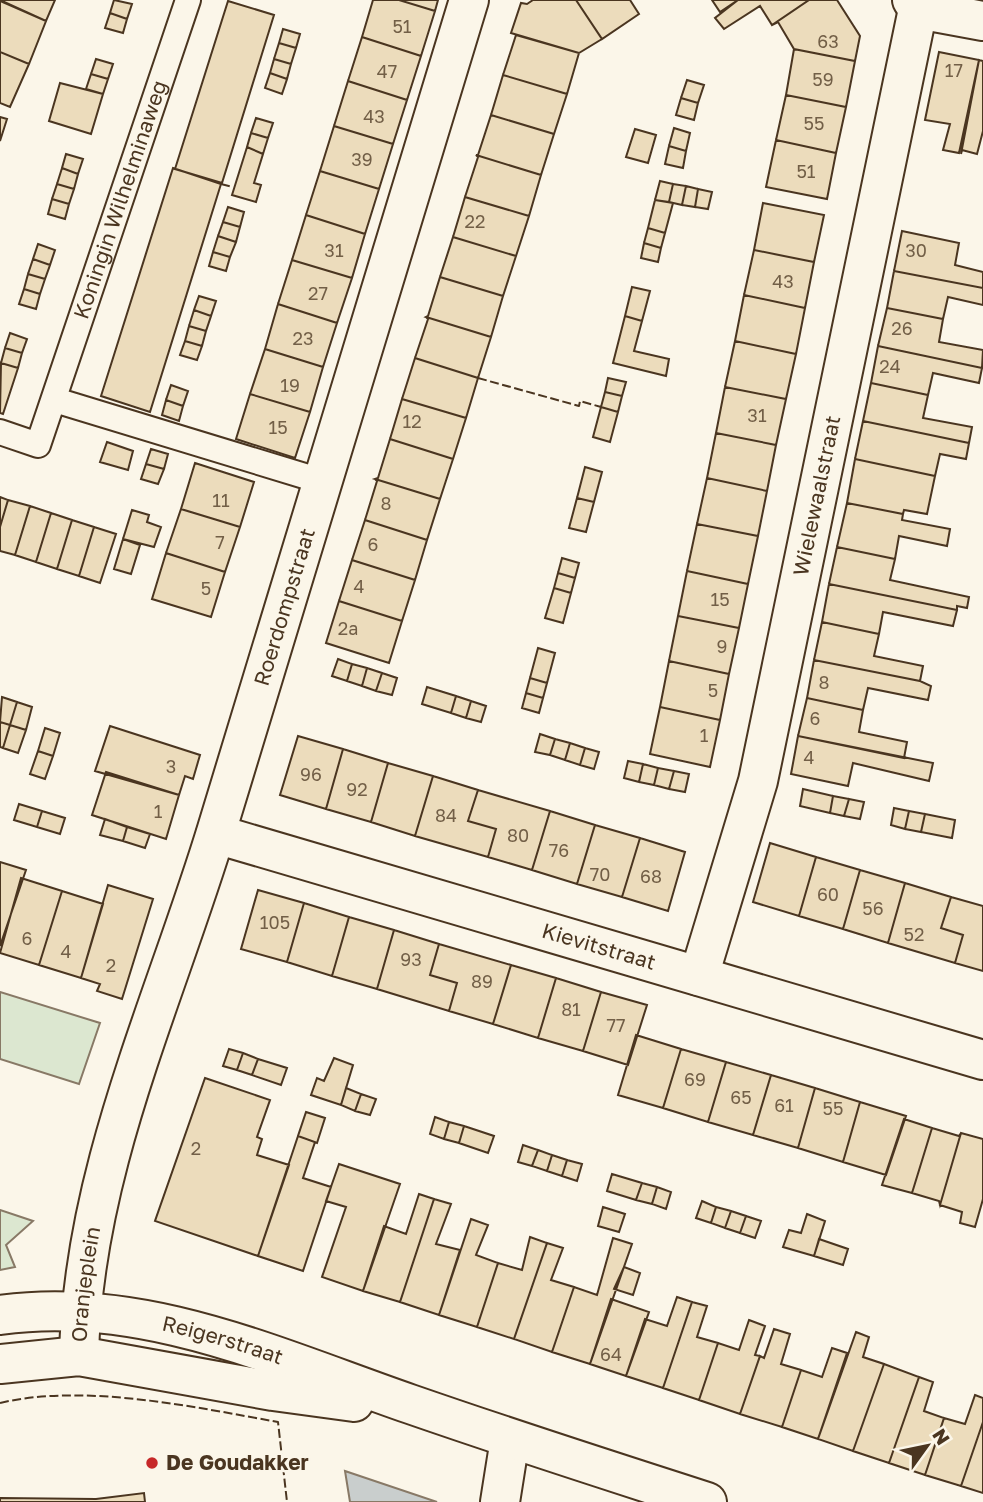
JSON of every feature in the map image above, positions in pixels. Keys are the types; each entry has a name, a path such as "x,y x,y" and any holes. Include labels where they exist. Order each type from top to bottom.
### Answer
{"street":[{"name":"Roerdompstraat","path":"94,1213 140,1052 216,834 469,0"},
{"path":"915,4 983,21"},
{"name":"Wielewaalstraat","path":"699,976 758,781 915,4"},
{"name":"Kievitstraat","path":"216,834 983,1060"},
{"name":"Oranjeplein","path":"79,1356 80,1310 94,1213"},
{"name":"Reigerstraat","path":"0,1315 80,1310 190,1328 510,1439 707,1502"},
{"name":"Reigerstraat","path":"0,1364 79,1356 273,1391 438,1414"},
{"path":"500,1502 510,1439"}],"lane":[{"name":"Koningin Wilhelminaweg","path":"0,432 38,445 188,0"},
{"path":"55,400 321,481"}],"green space":[{"path":"0,992 100,1023 79,1084 0,1059"},
{"path":"0,1210 33,1221 6,1245 15,1267 0,1270"}],"shaded area":[{"path":"345,1471 437,1502 350,1502"}],"building":[{"path":"0,0 55,0 46,21"},
{"path":"114,0 132,4 127,19 110,13"},
{"path":"373,0 399,0 435,11 421,56 362,37"},
{"path":"399,0 438,0 435,11"},
{"path":"533,0 576,0 602,39 579,53 511,33 521,3 527,4"},
{"path":"576,0 630,0 639,14 602,39"},
{"path":"712,0 738,0 720,12"},
{"path":"738,0 809,0 772,25 760,6 724,29 715,18"},
{"path":"809,0 837,0 860,36 855,61 794,49 778,22 772,25"},
{"path":"0,1 46,21 29,64 0,52"},
{"path":"228,1 274,15 222,183 175,169"},
{"path":"110,13 127,19 123,33 105,28"},
{"path":"283,29 300,34 296,48 279,43"},
{"path":"516,35 579,53 567,94 503,75"},
{"path":"362,37 421,56 407,100 348,81"},
{"path":"279,43 296,48 291,64 274,59"},
{"path":"794,49 855,61 846,107 786,95"},
{"path":"0,52 29,64 10,107 0,103"},
{"path":"939,52 979,60 959,153 943,150 950,124 925,120"},
{"path":"96,59 113,64 108,79 91,74"},
{"path":"274,59 291,64 287,79 270,73"},
{"path":"979,60 983,61 983,131 977,154 962,150 961,154"},
{"path":"270,73 287,79 282,94 265,88"},
{"path":"91,74 108,79 103,94 86,89"},
{"path":"503,75 567,94 554,134 491,115"},
{"path":"687,80 704,85 698,103 681,98"},
{"path":"348,81 407,100 393,144 334,126"},
{"path":"60,83 103,94 91,134 49,121"},
{"path":"786,95 846,107 836,153 776,140"},
{"path":"681,98 698,103 694,120 676,115"},
{"path":"491,115 554,134 541,175 476,155"},
{"path":"0,117 7,119 0,141"},
{"path":"256,118 273,123 268,138 251,133"},
{"path":"334,126 393,144 379,189 320,171"},
{"path":"674,128 690,133 686,151 669,146"},
{"path":"635,129 656,135 648,163 626,157"},
{"path":"251,133 268,138 263,154 247,147"},
{"path":"776,140 836,153 827,199 766,187"},
{"path":"669,146 686,151 683,168 665,164"},
{"path":"247,147 263,154 254,183 261,185 256,202 232,195"},
{"path":"66,154 83,159 78,174 62,168"},
{"path":"476,155 541,175 529,216 465,197 478,157"},
{"path":"62,168 78,174 74,189 57,184"},
{"path":"173,168 221,184 150,412 101,396"},
{"path":"320,171 379,189 365,234 306,215"},
{"path":"660,181 673,184 669,202 655,200"},
{"path":"57,184 74,189 69,204 52,199"},
{"path":"673,184 686,186 682,205 669,202"},
{"path":"686,186 698,189 695,207 682,205"},
{"path":"698,189 712,192 708,209 695,207"},
{"path":"465,197 529,216 516,256 453,237"},
{"path":"52,199 69,204 65,219 48,214"},
{"path":"655,200 673,203 665,233 648,228"},
{"path":"763,203 824,215 814,262 754,250"},
{"path":"228,207 244,212 240,227 223,222"},
{"path":"306,215 365,234 352,278 292,260"},
{"path":"223,222 240,227 236,242 218,236"},
{"path":"648,228 665,233 661,248 644,243"},
{"path":"902,231 959,243 955,265 983,272 983,288 894,271"},
{"path":"218,236 236,242 230,257 213,252"},
{"path":"453,237 516,256 503,296 440,277"},
{"path":"644,243 661,248 658,262 641,258"},
{"path":"38,244 55,250 50,265 33,259"},
{"path":"754,250 814,262 805,308 744,295"},
{"path":"213,252 230,257 226,271 209,266"},
{"path":"33,259 50,265 45,279 28,274"},
{"path":"292,260 352,278 337,323 278,304"},
{"path":"894,271 983,288 983,305 948,297 943,319 887,308"},
{"path":"28,274 45,279 40,294 24,289"},
{"path":"440,277 503,296 491,337 426,317"},
{"path":"632,287 650,291 642,321 625,316"},
{"path":"24,289 40,294 36,309 19,304"},
{"path":"744,295 805,308 796,354 735,341"},
{"path":"199,296 216,301 211,316 194,310"},
{"path":"278,304 337,323 323,367 265,349"},
{"path":"887,308 943,319 939,342 983,350 982,368 878,346"},
{"path":"194,310 211,316 206,331 189,326"},
{"path":"625,316 642,321 634,351 669,359 666,376 613,363"},
{"path":"426,317 491,337 478,378 415,358 428,319"},
{"path":"189,326 206,331 202,346 185,341"},
{"path":"10,333 27,339 22,353 5,348"},
{"path":"185,341 202,346 197,360 180,355"},
{"path":"735,341 796,354 786,399 725,387"},
{"path":"878,346 982,368 979,383 933,373 928,395 871,383"},
{"path":"5,348 22,353 18,368 1,363"},
{"path":"265,349 323,367 310,412 250,394"},
{"path":"415,358 478,378 466,418 402,399"},
{"path":"1,363 18,368 3,414 0,413"},
{"path":"608,378 626,382 622,396 605,392"},
{"path":"871,383 928,395 923,418 972,427 969,443 863,421"},
{"path":"171,385 188,391 183,406 166,400"},
{"path":"725,387 786,399 776,445 716,433"},
{"path":"605,392 622,396 618,412 601,407"},
{"path":"250,394 310,412 295,458 236,439"},
{"path":"402,399 466,418 453,459 390,439"},
{"path":"166,400 183,406 179,421 162,415"},
{"path":"601,407 618,412 610,442 593,437"},
{"path":"863,421 969,443 966,459 940,454 935,476 855,459"},
{"path":"716,433 776,445 767,491 707,478"},
{"path":"390,439 453,459 440,499 375,479 378,478"},
{"path":"107,442 133,451 128,470 100,462"},
{"path":"151,449 168,454 164,469 146,464"},
{"path":"855,459 935,476 927,514 904,510 903,514 847,503"},
{"path":"195,463 254,482 240,527 181,509"},
{"path":"146,464 164,469 158,484 141,479"},
{"path":"585,467 602,472 594,502 577,498"},
{"path":"707,478 767,491 758,536 697,524"},
{"path":"375,479 440,499 427,540 365,520 377,481"},
{"path":"0,497 8,500 0,527"},
{"path":"577,498 594,502 586,532 569,528"},
{"path":"8,500 30,506 15,555 0,551 0,527"},
{"path":"847,503 903,514 902,520 950,529 947,546 899,536 895,559 837,547"},
{"path":"30,506 51,513 36,562 15,555"},
{"path":"181,509 240,527 225,572 166,553"},
{"path":"132,510 149,515 147,522 161,527 154,547 123,539"},
{"path":"51,513 72,520 57,569 36,562"},
{"path":"72,520 94,527 79,576 57,569"},
{"path":"365,520 427,540 415,580 352,560"},
{"path":"697,524 758,536 748,584 687,571"},
{"path":"94,527 116,534 100,583 79,576"},
{"path":"123,539 140,545 131,574 114,569"},
{"path":"837,547 895,559 890,580 969,597 967,608 957,606 957,610 829,584"},
{"path":"166,553 225,572 211,617 152,599"},
{"path":"562,558 579,563 575,578 558,573"},
{"path":"352,560 415,580 402,621 339,601"},
{"path":"687,571 748,584 739,628 678,616"},
{"path":"558,573 575,578 571,593 554,588"},
{"path":"829,584 957,610 953,626 883,612 879,634 822,622"},
{"path":"554,588 571,593 563,623 545,618"},
{"path":"339,601 402,621 389,663 326,643"},
{"path":"678,616 739,628 729,674 669,661"},
{"path":"822,622 879,634 874,656 923,666 920,681 814,660"},
{"path":"538,648 555,653 547,683 530,678"},
{"path":"338,659 352,664 347,681 332,676"},
{"path":"814,660 920,681 931,686 928,700 868,688 863,710 807,698"},
{"path":"669,661 729,674 720,720 660,707"},
{"path":"352,664 367,668 362,686 347,681"},
{"path":"367,668 382,673 376,691 362,686"},
{"path":"382,673 397,678 392,695 376,691"},
{"path":"530,678 547,683 543,698 526,693"},
{"path":"427,687 456,696 451,713 422,704"},
{"path":"526,693 543,698 539,713 522,708"},
{"path":"456,696 471,701 466,718 451,713"},
{"path":"2,697 17,702 10,725 0,722"},
{"path":"807,698 863,710 859,732 907,742 904,758 798,736"},
{"path":"471,701 486,706 481,722 466,718"},
{"path":"17,702 32,707 26,730 10,725"},
{"path":"660,707 720,720 710,767 650,754"},
{"path":"0,722 10,725 3,748 0,747"},
{"path":"10,725 26,730 18,753 3,748"},
{"path":"110,726 200,755 193,779 185,776 179,795 95,771"},
{"path":"45,728 60,733 53,756 38,751"},
{"path":"540,734 555,739 550,755 535,752"},
{"path":"298,736 343,749 326,809 280,795"},
{"path":"798,736 933,763 929,781 853,763 848,786 791,774"},
{"path":"555,739 570,743 565,760 550,755"},
{"path":"570,743 585,748 580,765 565,760"},
{"path":"585,748 599,752 594,769 580,765"},
{"path":"343,749 388,763 371,822 326,809"},
{"path":"38,751 53,756 45,779 30,774"},
{"path":"628,761 643,764 639,782 624,778"},
{"path":"388,763 433,776 415,836 371,822"},
{"path":"643,764 658,768 654,785 639,782"},
{"path":"658,768 674,771 669,789 654,785"},
{"path":"674,771 689,774 685,792 669,789"},
{"path":"106,772 179,795 166,839 92,815"},
{"path":"433,776 478,790 468,821 496,829 488,857 415,836"},
{"path":"803,789 833,796 830,813 800,806"},
{"path":"478,790 550,811 532,870 488,857 496,829 468,821"},
{"path":"833,796 849,799 844,816 830,813"},
{"path":"849,799 864,802 860,819 844,816"},
{"path":"19,804 42,811 37,827 14,820"},
{"path":"894,808 909,811 905,829 891,825"},
{"path":"42,811 65,818 60,834 37,827"},
{"path":"550,811 595,825 577,884 532,870"},
{"path":"909,811 925,814 921,832 905,829"},
{"path":"925,814 955,820 952,838 921,832"},
{"path":"105,819 127,827 123,841 100,835"},
{"path":"595,825 640,838 622,897 577,884"},
{"path":"127,827 150,834 145,848 123,841"},
{"path":"640,838 685,852 668,911 622,897"},
{"path":"770,843 816,857 799,916 753,902"},
{"path":"816,857 860,870 843,929 799,916"},
{"path":"0,862 26,870 0,946"},
{"path":"860,870 905,883 888,943 843,929"},
{"path":"21,878 62,891 39,965 0,953"},
{"path":"905,883 951,897 941,928 963,935 955,963 888,943"},
{"path":"108,885 153,899 122,999 97,991 100,984 81,978"},
{"path":"258,890 304,903 287,962 241,949"},
{"path":"62,891 103,904 81,978 39,965"},
{"path":"951,897 983,906 983,971 955,963 963,935 941,928"},
{"path":"304,903 349,917 332,976 287,962"},
{"path":"349,917 394,930 377,989 332,976"},
{"path":"394,930 439,944 430,975 457,983 449,1011 377,989"},
{"path":"439,944 511,965 493,1024 449,1011 457,983 430,975"},
{"path":"511,965 556,978 538,1038 493,1024"},
{"path":"556,978 601,992 583,1051 538,1038"},
{"path":"601,992 647,1005 628,1065 583,1051"},
{"path":"636,1035 681,1049 663,1108 618,1095"},
{"path":"229,1049 243,1053 237,1070 223,1066"},
{"path":"681,1049 726,1062 708,1122 663,1108"},
{"path":"243,1053 258,1059 252,1075 237,1070"},
{"path":"334,1058 353,1065 341,1105 311,1095 317,1078 324,1081"},
{"path":"258,1059 287,1068 281,1085 252,1075"},
{"path":"726,1062 771,1075 753,1135 708,1122"},
{"path":"771,1075 815,1088 798,1148 753,1135"},
{"path":"205,1078 270,1100 257,1137 262,1139 257,1155 289,1165 258,1256 155,1221"},
{"path":"346,1088 361,1094 355,1111 341,1105"},
{"path":"815,1088 860,1102 843,1162 798,1148"},
{"path":"361,1094 376,1099 370,1115 355,1111"},
{"path":"860,1102 906,1116 886,1175 843,1162"},
{"path":"306,1112 325,1118 317,1143 298,1136"},
{"path":"435,1117 449,1122 444,1139 430,1134"},
{"path":"904,1119 932,1128 912,1193 882,1185"},
{"path":"449,1122 464,1126 459,1143 444,1139"},
{"path":"464,1126 494,1136 488,1153 459,1143"},
{"path":"932,1128 959,1136 961,1133 940,1205 939,1201 912,1193"},
{"path":"961,1133 983,1139 983,1199 975,1227 960,1223 962,1212 940,1205"},
{"path":"298,1136 315,1142 303,1178 331,1187 303,1271 258,1256"},
{"path":"523,1145 538,1150 532,1166 518,1162"},
{"path":"538,1150 552,1155 547,1171 532,1166"},
{"path":"552,1155 567,1160 562,1176 547,1171"},
{"path":"567,1160 582,1164 577,1181 562,1176"},
{"path":"339,1164 400,1184 363,1291 322,1277 346,1207 326,1201"},
{"path":"612,1174 642,1183 636,1200 607,1191"},
{"path":"642,1183 657,1187 652,1204 636,1200"},
{"path":"657,1187 671,1192 666,1209 652,1204"},
{"path":"419,1194 434,1199 400,1302 363,1291 384,1226 406,1234"},
{"path":"434,1199 451,1204 436,1244 460,1250 439,1315 400,1302"},
{"path":"702,1201 716,1207 711,1223 696,1218"},
{"path":"603,1207 625,1214 619,1232 598,1226"},
{"path":"716,1207 731,1211 725,1228 711,1223"},
{"path":"731,1211 746,1216 740,1233 725,1228"},
{"path":"807,1214 825,1221 814,1256 783,1247 789,1230 801,1233"},
{"path":"746,1216 761,1221 755,1238 740,1233"},
{"path":"471,1219 488,1225 476,1255 498,1263 477,1327 439,1315"},
{"path":"530,1237 547,1243 514,1339 477,1327 498,1263 522,1270"},
{"path":"613,1238 632,1244 590,1364 552,1352 574,1287 597,1295"},
{"path":"819,1239 848,1249 843,1265 814,1256"},
{"path":"547,1243 563,1248 551,1280 574,1287 552,1352 514,1339"},
{"path":"624,1267 640,1273 633,1295 614,1289"},
{"path":"677,1297 692,1302 663,1388 626,1376 645,1319 667,1326"},
{"path":"611,1299 649,1312 626,1376 590,1364"},
{"path":"692,1302 707,1306 697,1337 718,1343 699,1400 663,1388"},
{"path":"749,1320 765,1326 755,1355 760,1356 740,1414 699,1400 718,1343 739,1350"},
{"path":"774,1329 790,1334 781,1364 801,1370 782,1427 740,1414 760,1356 764,1358"},
{"path":"856,1332 869,1337 863,1357 884,1364 853,1451 818,1439"},
{"path":"832,1348 847,1353 818,1439 782,1427 801,1370 822,1377"},
{"path":"884,1364 919,1377 889,1463 853,1451"},
{"path":"919,1377 933,1382 924,1411 944,1418 925,1475 889,1463"},
{"path":"975,1395 983,1398 983,1422 961,1486 925,1475 944,1418 965,1424"},
{"path":"983,1422 983,1493 961,1486"},
{"path":"144,1493 145,1502 0,1502 0,1498 96,1499"}],"fence":[{"path":"221,184 233,187"},
{"path":"478,378 579,406 580,401 601,407"},
{"path":"0,1403 33,1397 103,1396 175,1404 278,1422 287,1502"}],"place":[{"name":"De Goudakker","path":"152,1463"}]}
